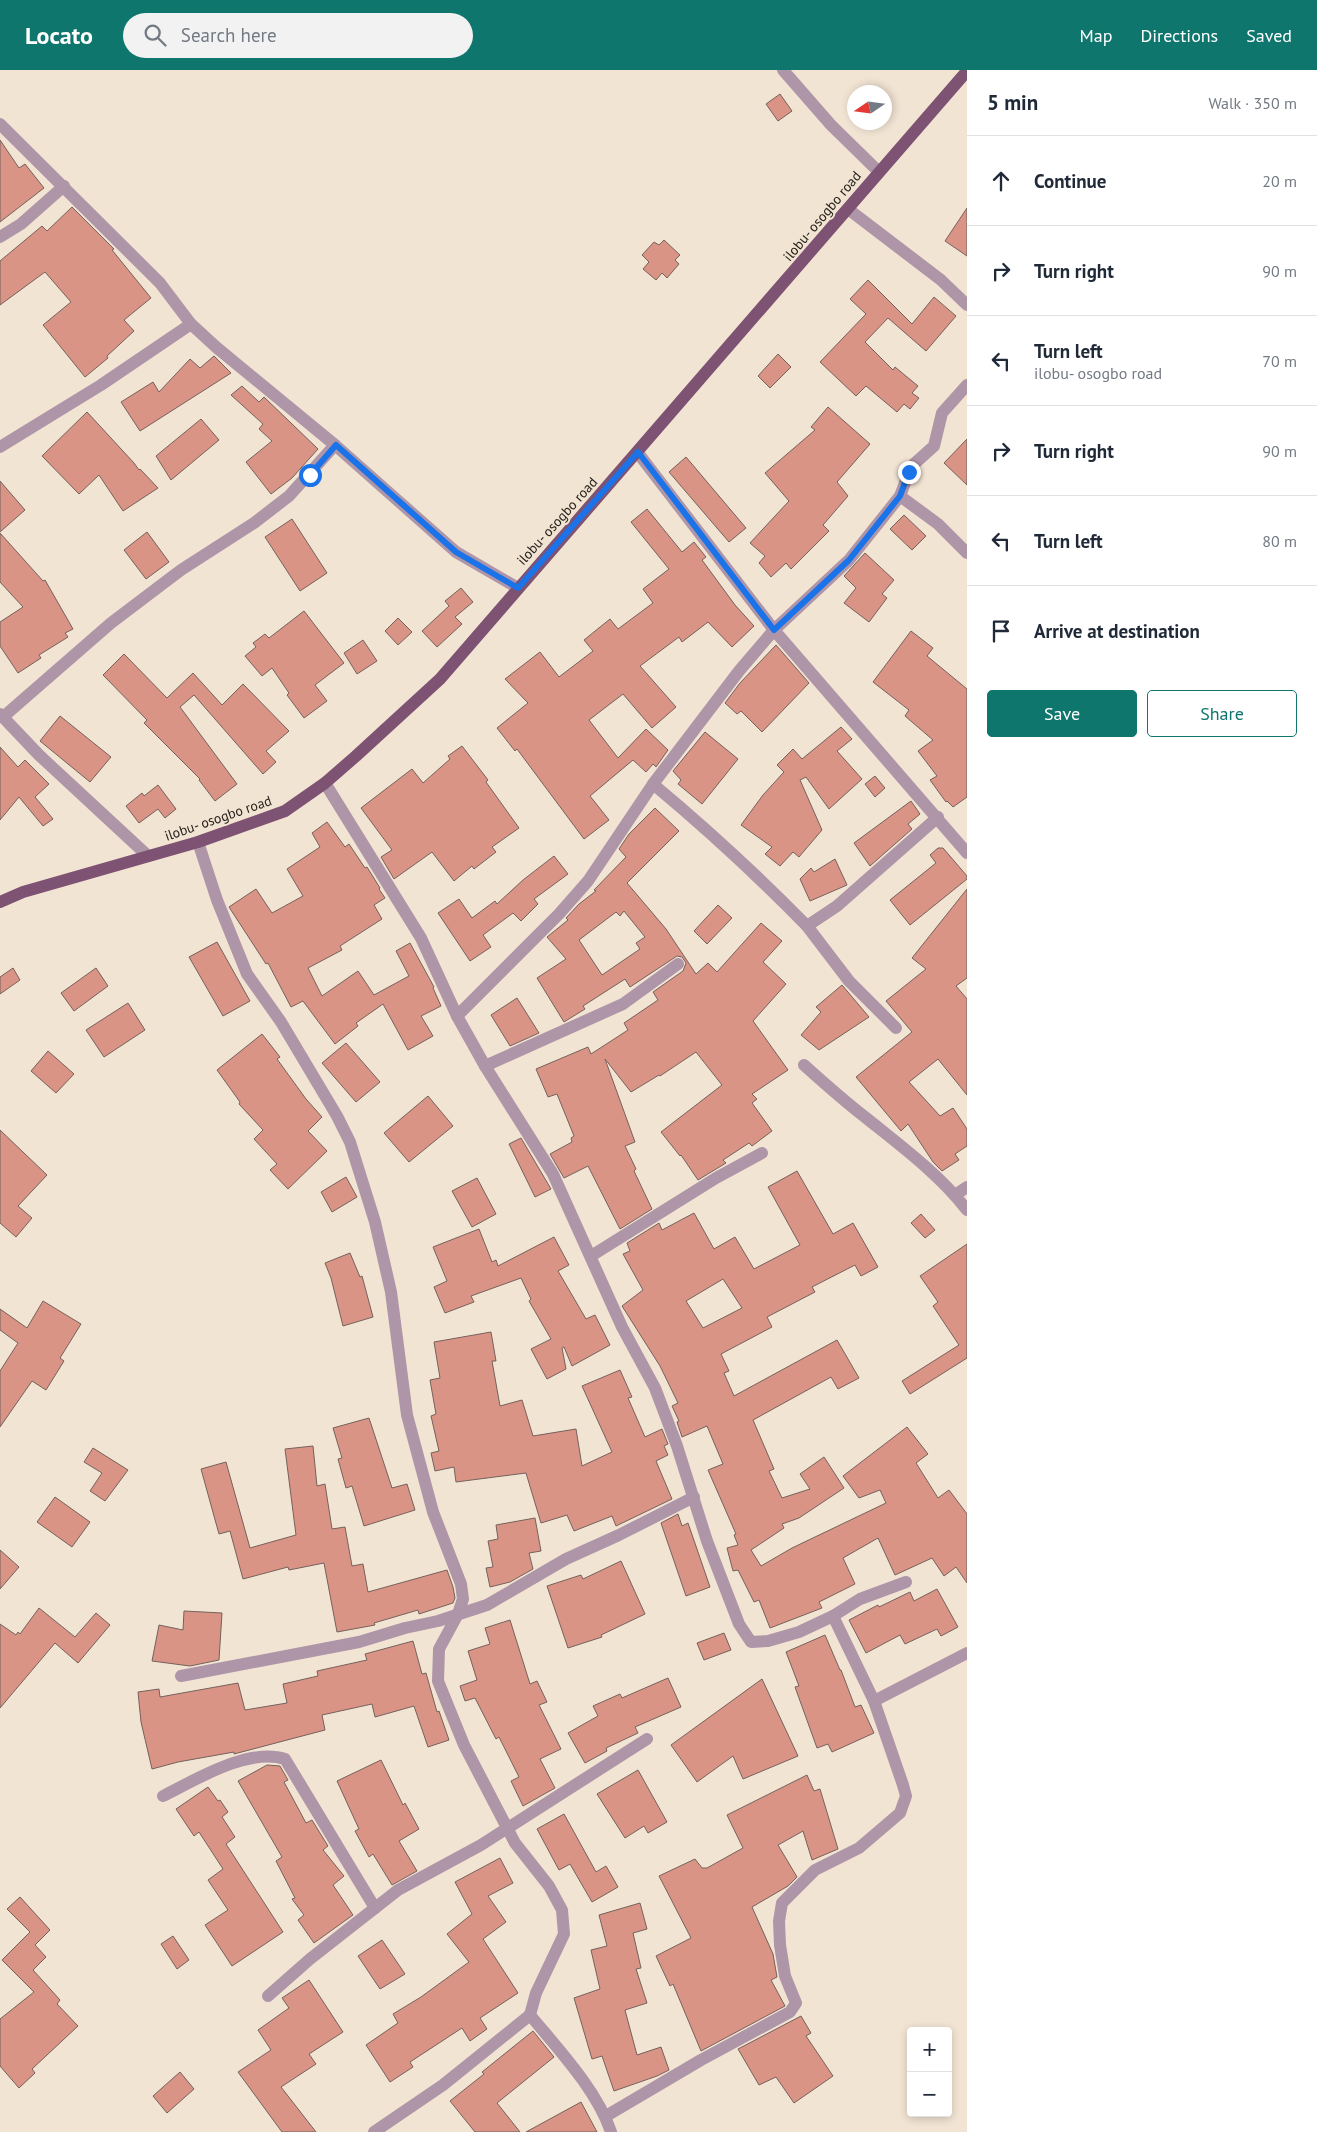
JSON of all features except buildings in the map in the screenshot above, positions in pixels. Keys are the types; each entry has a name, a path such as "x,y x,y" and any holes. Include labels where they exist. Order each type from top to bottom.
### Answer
{"main road":[{"name":"ilobu- osogbo road","path":"0,902 23,892 198,842 285,811 325,783 440,679 967,71"}],"street":[{"path":"783,70 831,125 879,172"},
{"path":"0,124 160,283 192,324 216,347 336,445 456,552 518,588"},
{"path":"0,237 21,224 64,186"},
{"path":"848,209 942,280 967,305"},
{"path":"0,447 101,385 192,324"},
{"path":"457,1016 559,914 588,881 653,784 739,671 774,630 849,560 900,496 914,464 934,446 942,413 967,386"},
{"path":"148,856 39,755 1,716 111,623 181,570 254,523 289,496 336,445"},
{"path":"638,452 774,630 967,853"},
{"path":"900,496 938,524 967,553"},
{"path":"325,783 421,938 457,1016 485,1066 553,1174 622,1327 655,1388 694,1497 706,1541 739,1624 751,1642 768,1642 799,1632 833,1616 860,1599 906,1582"},
{"path":"653,784 770,888 807,926 849,981 896,1028"},
{"path":"807,926 837,906 938,818"},
{"path":"198,842 217,900 247,974 281,1022 337,1116 350,1142 375,1222 391,1292 407,1415 433,1512 461,1584 463,1599 458,1614 439,1649 438,1681 464,1745 515,1843 549,1886 562,1910 564,1934 536,1993 530,2015 443,2085 374,2132"},
{"path":"485,1066 623,1004 678,964"},
{"path":"804,1065 845,1102 914,1157 955,1195 967,1210"},
{"path":"591,1256 716,1178 762,1153"},
{"path":"955,1195 967,1187"},
{"path":"181,1676 359,1642 487,1605 566,1559 619,1536 694,1497"},
{"path":"606,2116 702,2060 790,2012 796,2003 785,1976 780,1946 779,1921 782,1903 815,1870 858,1848 900,1813 906,1796 874,1701 833,1616"},
{"path":"874,1701 967,1653"},
{"path":"268,1996 310,1959 398,1890 481,1845 647,1739"},
{"path":"163,1796 218,1770 252,1758 275,1756 285,1759 375,1908"},
{"path":"530,2015 568,2060 606,2116 610,2132"}],"route":[{"path":"310,475 336,445 456,552 518,588 638,452 774,630 849,560 900,496 909,472"}]}
